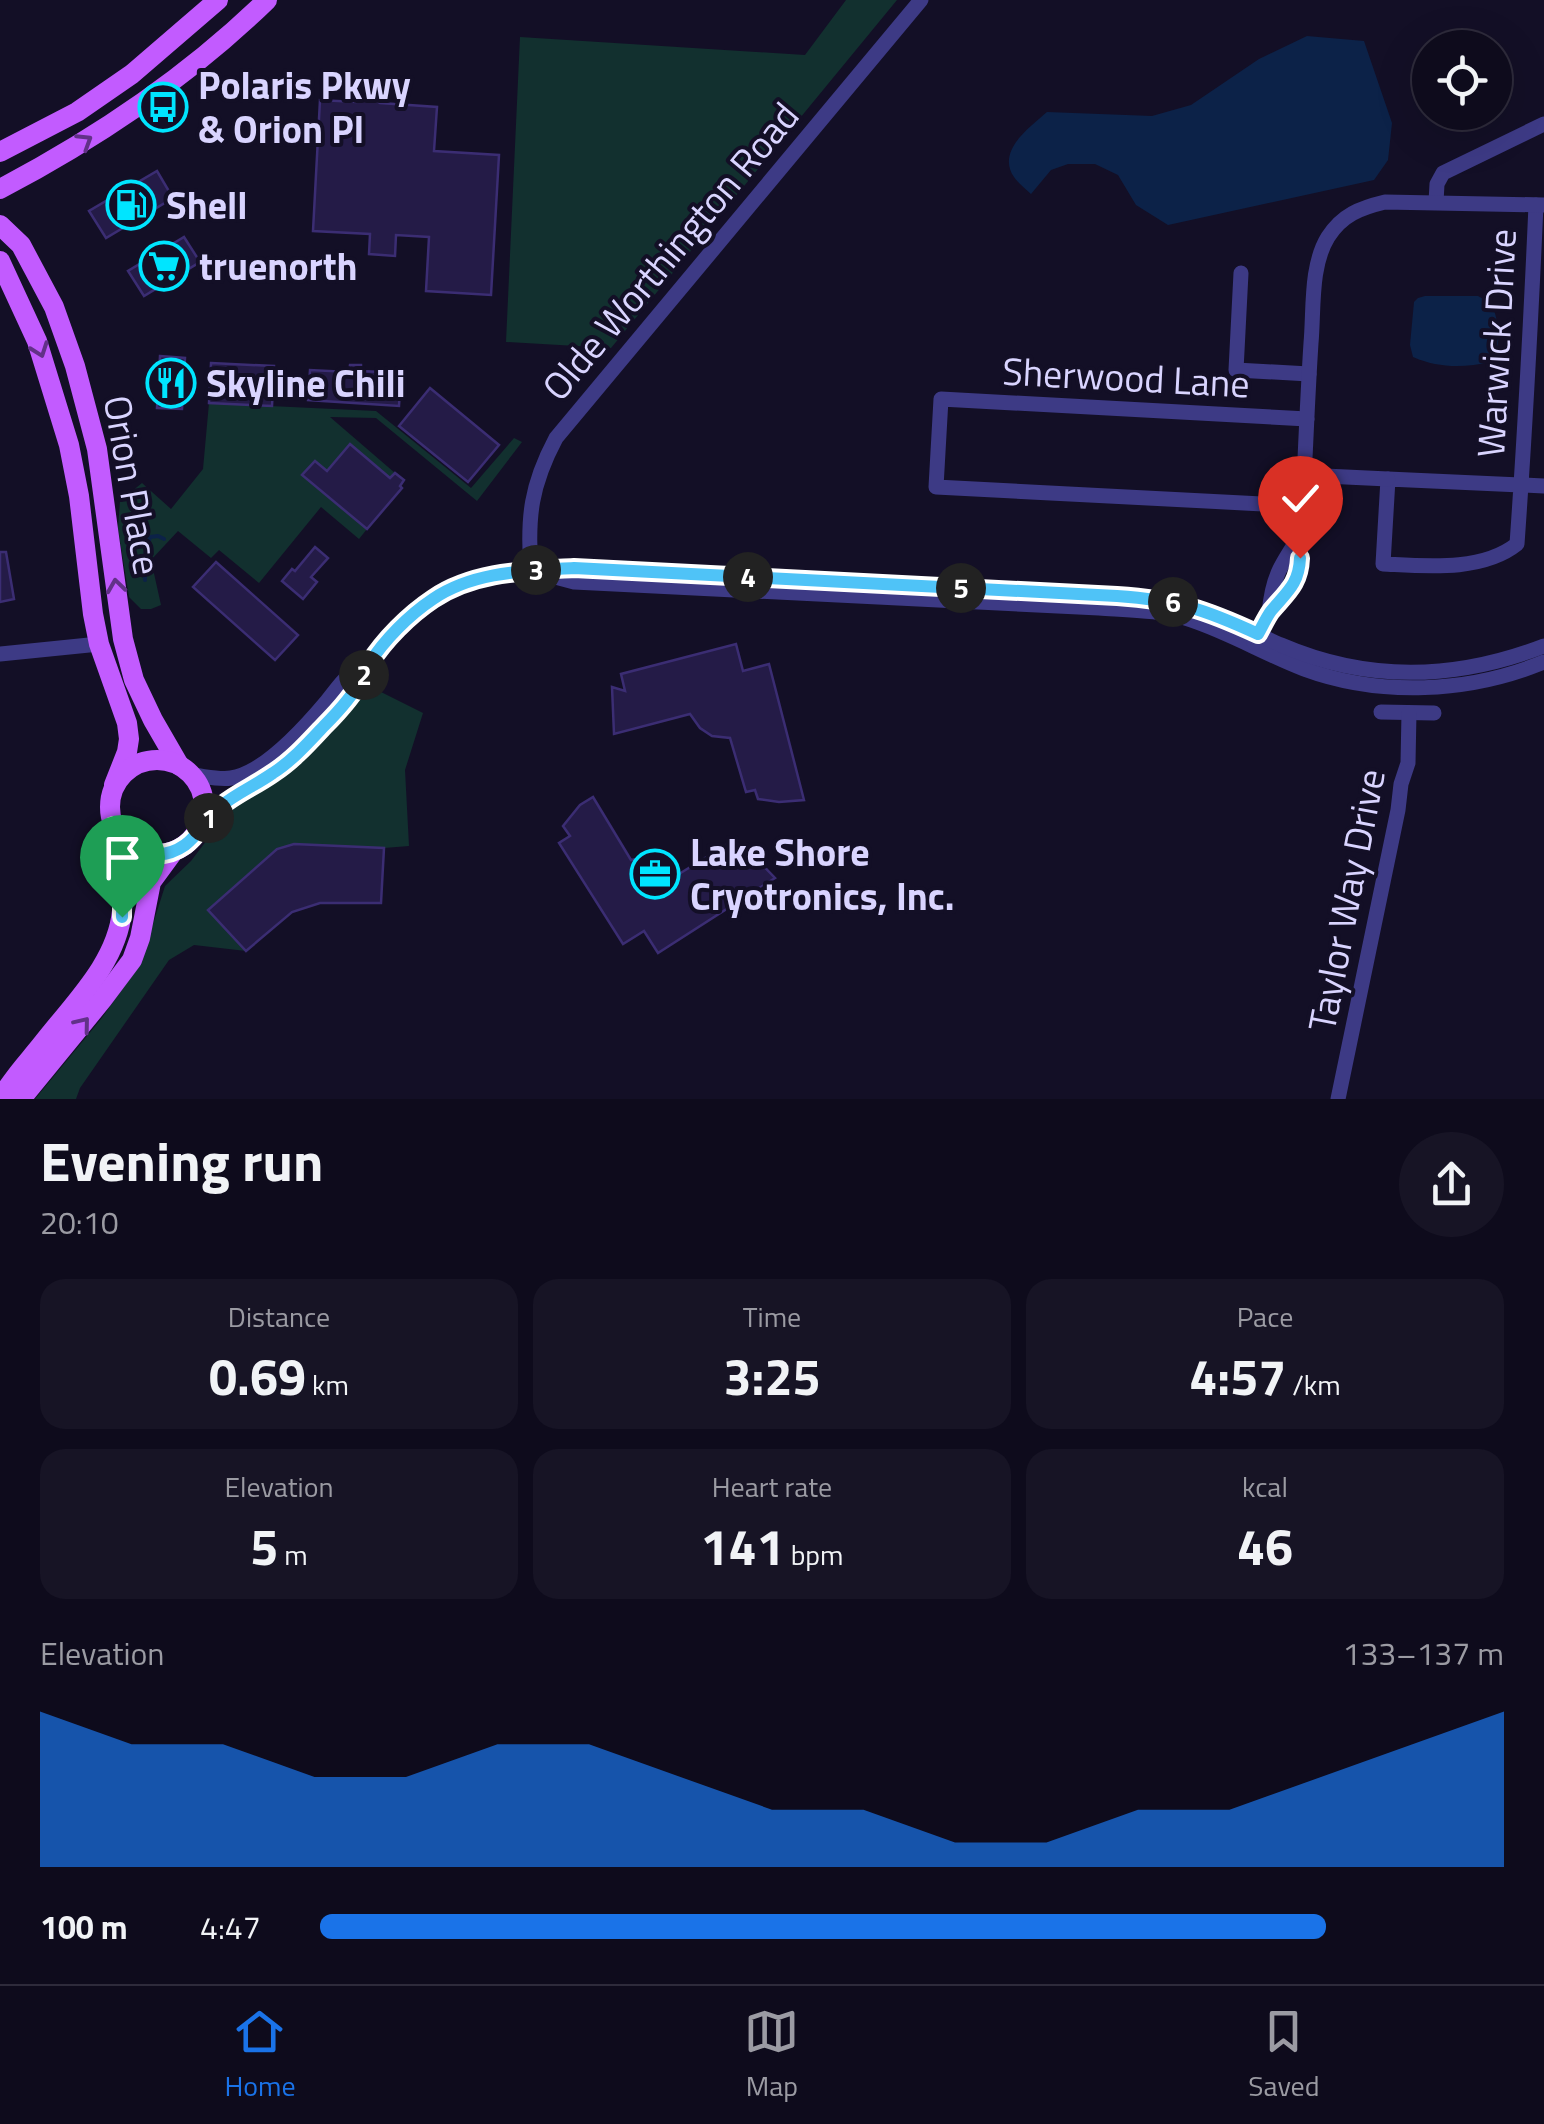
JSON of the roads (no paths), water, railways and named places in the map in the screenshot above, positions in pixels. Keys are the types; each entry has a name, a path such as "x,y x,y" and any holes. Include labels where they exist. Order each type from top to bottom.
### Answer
{"main road":[{"path":"0,152 77,112 132,74 218,0"},
{"path":"0,189 68,152 167,87 267,0"},
{"name":"Orion Place","path":"0,225 21,245 54,308 75,366 97,449 123,639 134,680 152,720 186,770"},
{"name":"Orion Place","path":"0,261 37,341 69,445 93,614 127,723 127,752 114,785"},
{"path":"100,644 110,651 121,680 152,720"},
{"path":"1,1099 91,982 112,946 123,904 109,812 114,785 134,765 148,760 164,760 186,770 201,788 203,820 151,882 132,960 21,1099"},
{"path":"113,826 121,838 145,853 173,852"}],"street":[{"name":"Olde Worthington Road","path":"531,570 532,498 556,438 920,0"},
{"path":"1436,202 1437,184 1444,173 1544,124"},
{"path":"1255,640 1268,614 1278,570 1302,533 1317,266 1326,241 1340,220 1359,208 1385,202 1540,205"},
{"name":"Warwick Drive","path":"1388,479 1383,564 1466,564 1517,544 1520,485 1536,361 1540,205"},
{"path":"1241,273 1236,370 1309,374"},
{"name":"Sherwood Lane","path":"1302,506 936,487 941,399 1307,419"},
{"name":"Warwick Drive","path":"1304,475 1544,486"},
{"path":"196,833 218,808 276,772 322,729 398,629 434,598 476,579 531,570 574,582 1141,611 1190,620 1365,670 1420,674 1465,670 1544,646"},
{"path":"1255,640 1330,678 1390,687 1481,682 1544,662"},
{"path":"0,654 100,644"},
{"path":"186,770 232,778 250,770 308,724 352,671 367,666"},
{"path":"1380,712 1434,713"},
{"name":"Taylor Way Drive","path":"1338,1099 1408,764 1409,713"}],"water":[{"path":"1307,36 1364,41 1392,123 1388,160 1374,180 1168,225 1136,205 1118,175 1095,164 1068,164 1051,170 1031,194 1014,177 1009,158 1012,149 1047,112 1152,116 1191,105 1259,59"},
{"path":"1425,296 1478,296 1492,304 1499,334 1490,362 1451,366 1413,357 1410,345 1414,302"}],"waterway":[{"path":"145,580 144,559 150,537 164,539"}],"place":[{"name":"Polaris Pkwy & Orion Pl","path":"163,107"},
{"name":"Shell","path":"131,205"},
{"name":"truenorth","path":"164,266"},
{"name":"Skyline Chili","path":"171,383"},
{"name":"Lake Shore Cryotronics, Inc.","path":"655,874"}]}
